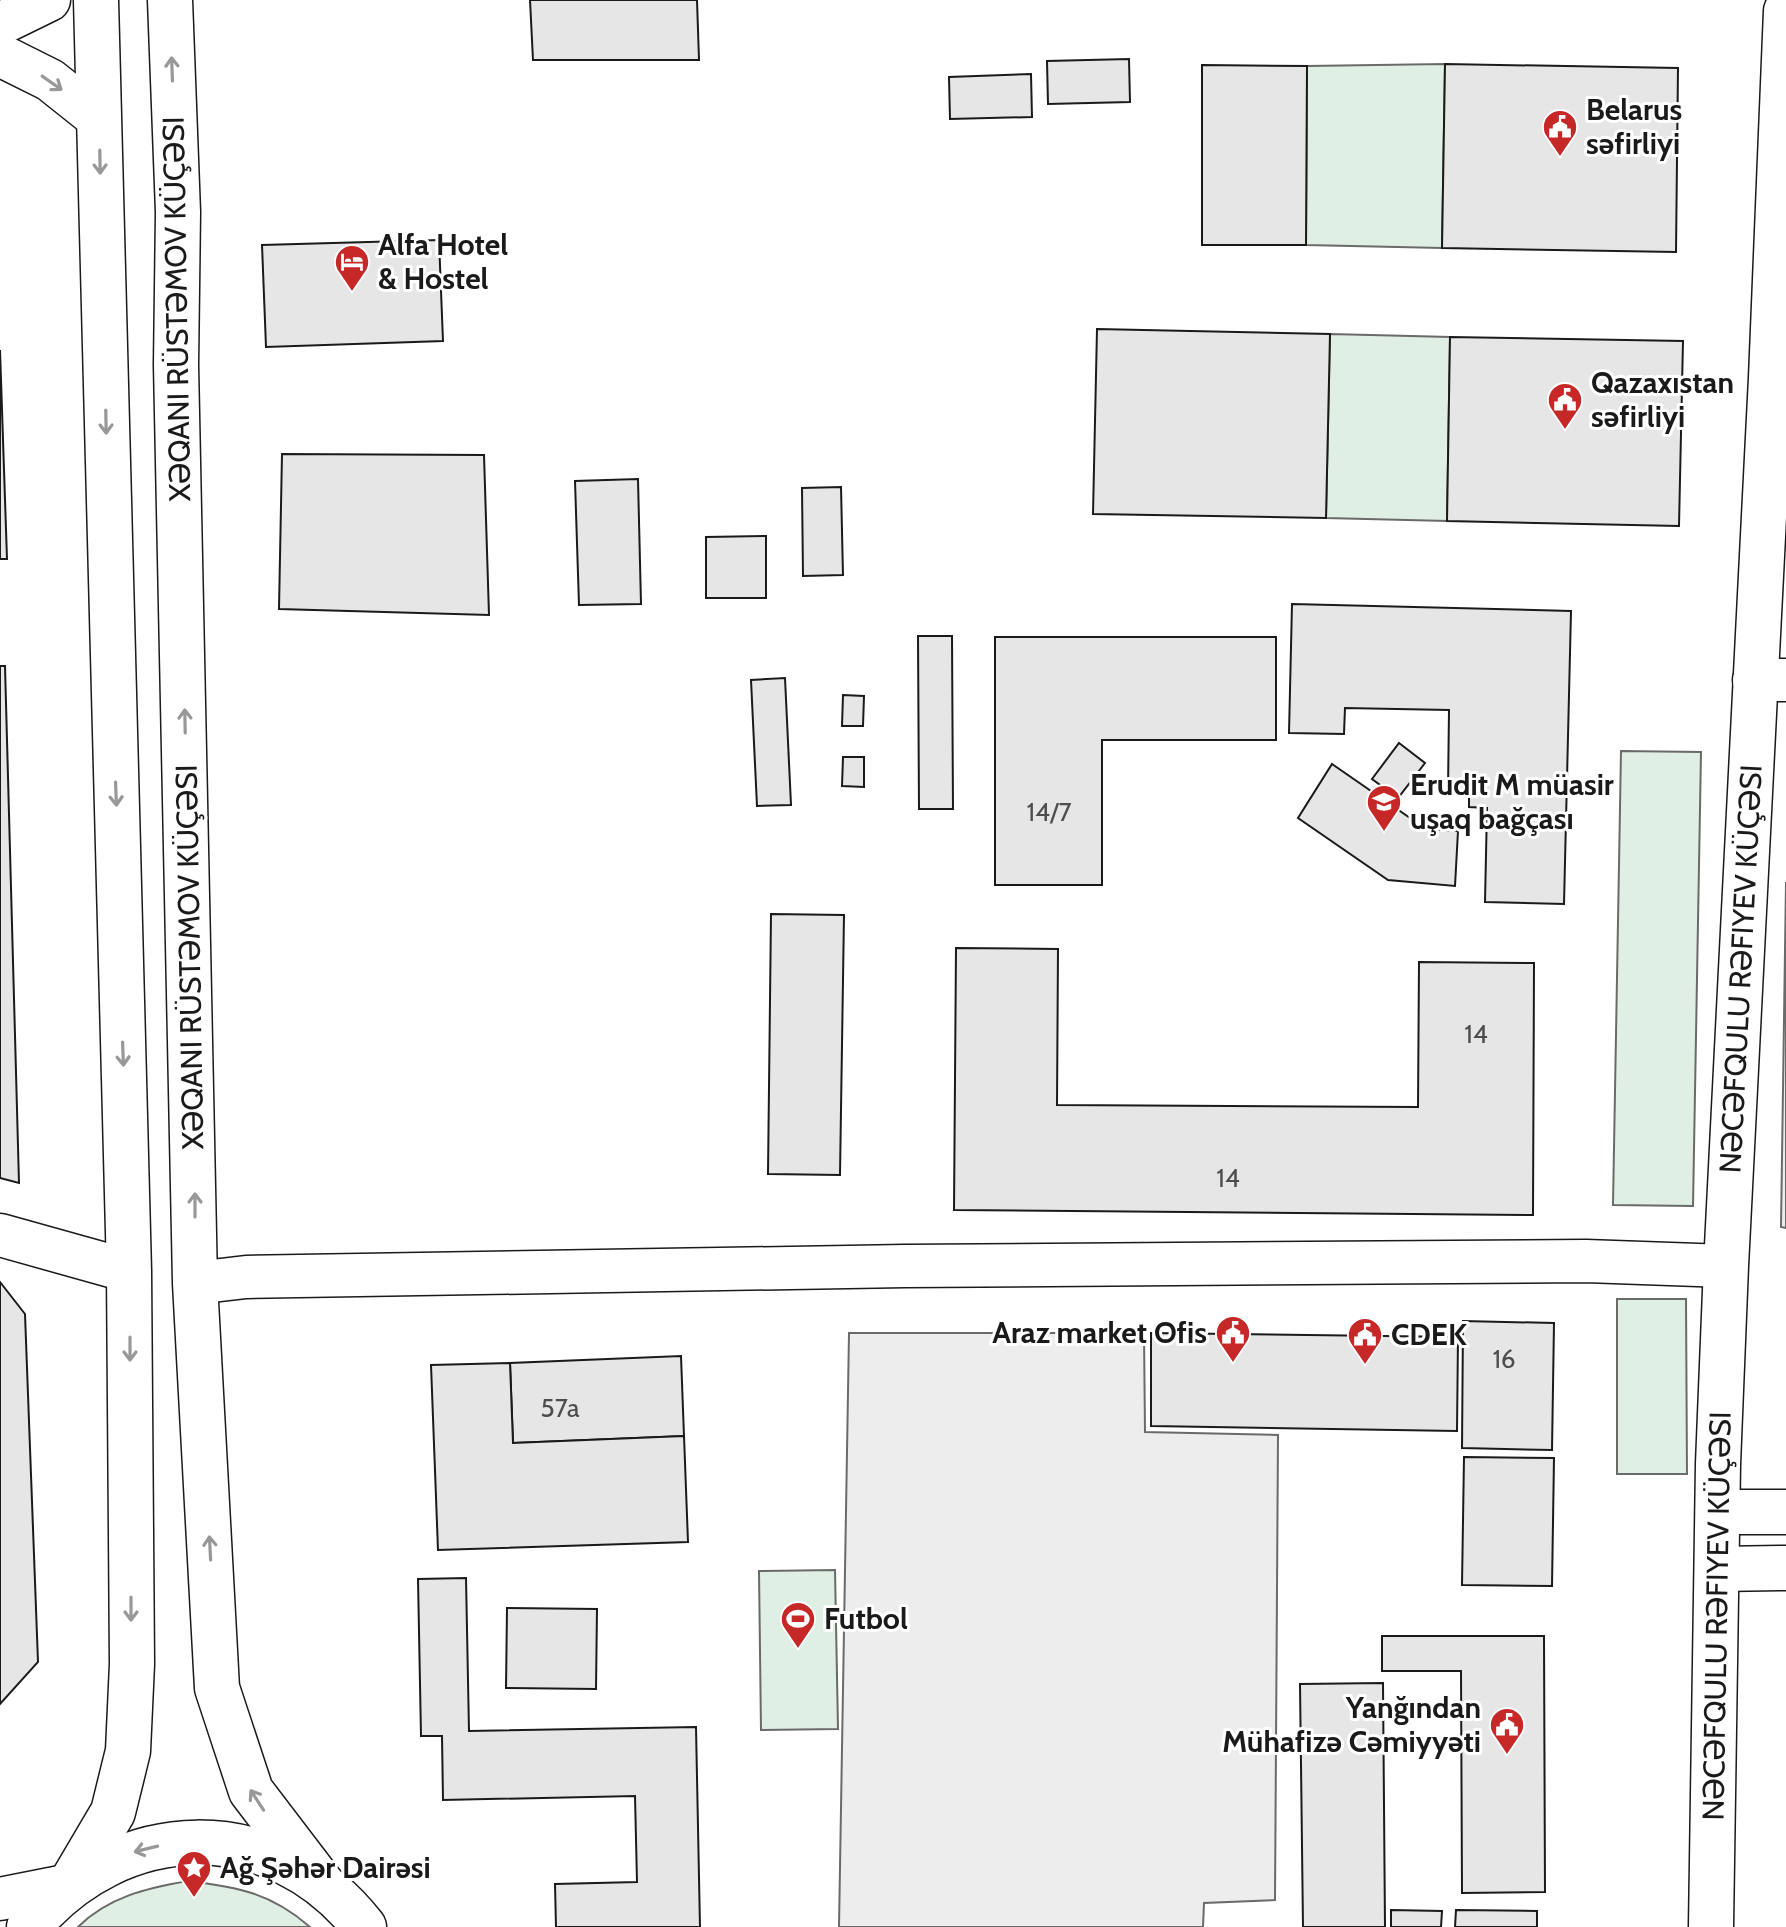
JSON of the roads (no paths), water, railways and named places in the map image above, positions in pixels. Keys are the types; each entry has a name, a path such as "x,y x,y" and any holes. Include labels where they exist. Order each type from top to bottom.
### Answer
{"main road":[{"path":"29,1927 70,1885 113,1812 128,1751 132,1664 129,1271 96,0"},
{"name":"XƏQANI RÜSTƏMOV KÜÇƏSI","path":"170,0 178,212 176,381 195,1283 217,1688 251,1791 322,1884"},
{"name":"NƏCƏFQULU RƏFIYEV KÜÇƏSI","path":"1711,1927 1718,1512 1726,1266 1770,680 1771,378 1786,11"},
{"path":"1718,1512 1786,1512"},
{"path":"1718,1569 1786,1568"},
{"path":"70,1885 129,1853 196,1842 230,1845 263,1853 322,1884 364,1927"}],"street":[{"path":"0,24 49,0"},
{"path":"0,55 50,80 99,119"},
{"path":"0,1235 129,1271"},
{"path":"195,1283 246,1277 890,1266 1586,1261 1726,1266"},
{"path":"0,1899 70,1885"}],"place":[{"name":"Belarus səfirliyi","path":"1560,158"},
{"name":"Alfa Hotel & Hostel","path":"352,293"},
{"name":"Qazaxıstan səfirliyi","path":"1565,431"},
{"name":"Erudit M müasir uşaq bağçası","path":"1384,833"},
{"name":"Araz market Ofis","path":"1233,1364"},
{"name":"CDEK","path":"1365,1366"},
{"name":"Futbol","path":"798,1650"},
{"name":"Yanğından Mühafizə Cəmiyyəti","path":"1507,1756"},
{"name":"Ağ Şəhər Dairəsi","path":"194,1899"}]}
